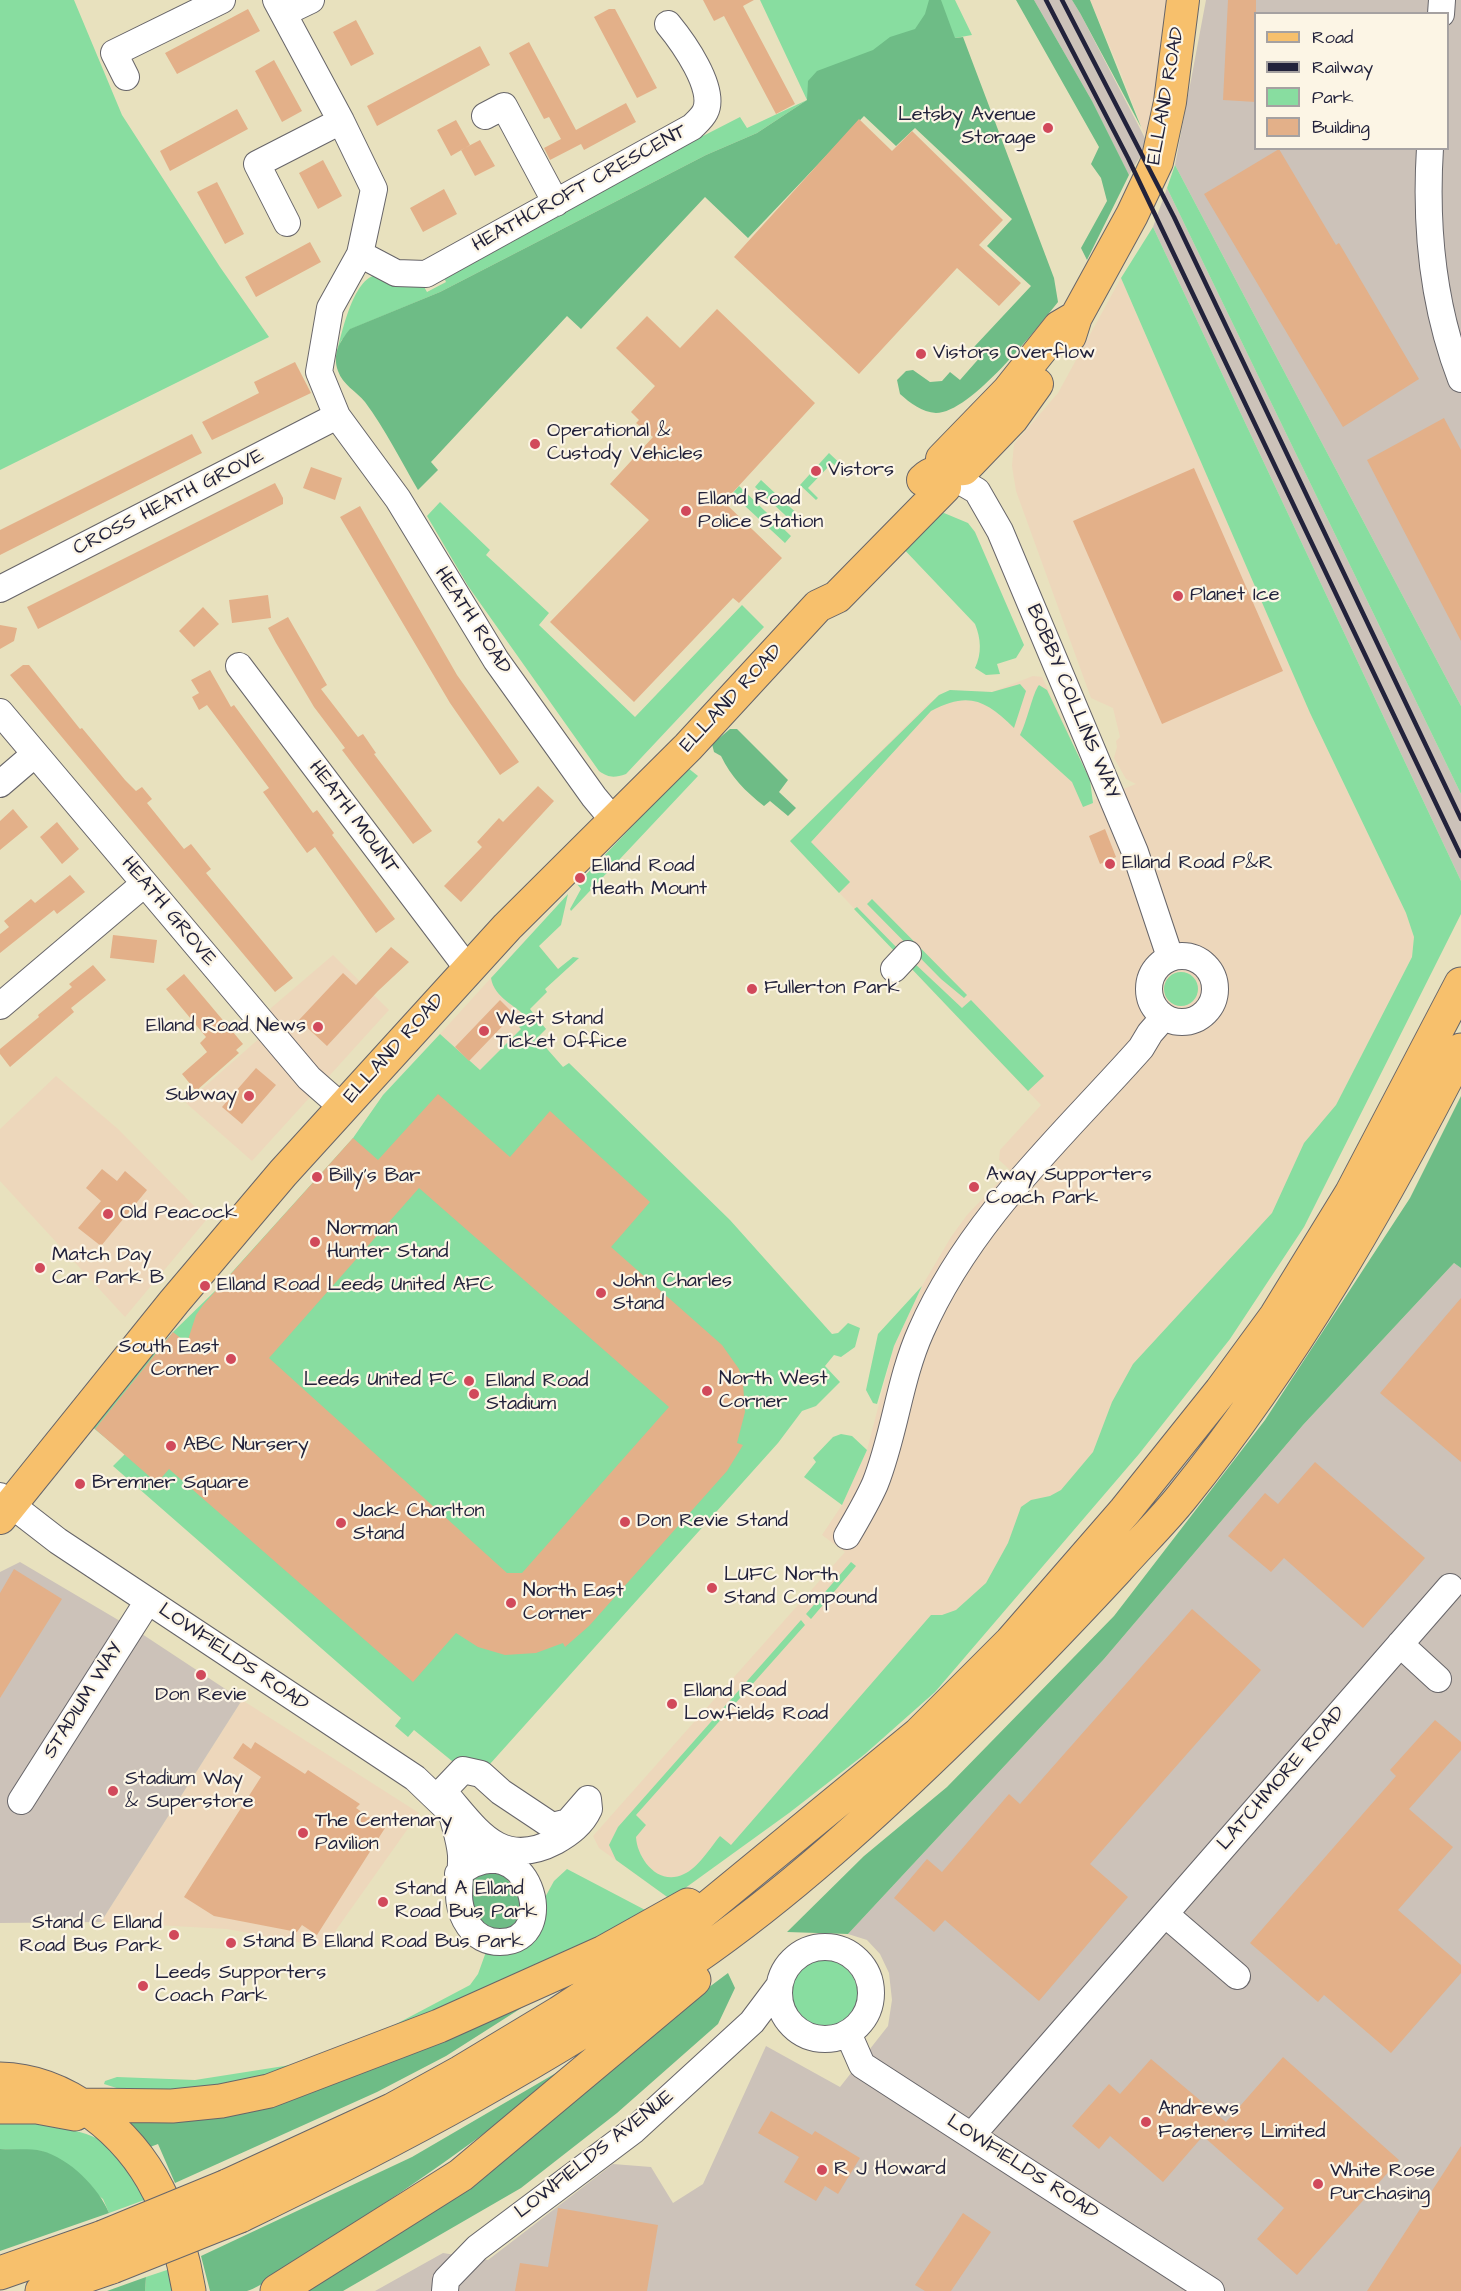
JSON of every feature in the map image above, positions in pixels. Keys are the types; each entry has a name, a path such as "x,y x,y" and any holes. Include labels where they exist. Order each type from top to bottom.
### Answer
{"highway":[{"path":"42,2291 226,2186 392,2110 461,2072 655,1935 750,1872 919,1734 1011,1642 1125,1511 1276,1316 1351,1194 1461,984"},
{"path":"285,2288 461,2175 869,1817 1000,1691 1181,1498 1261,1390 1353,1250 1400,1170 1461,1050"},
{"path":"0,2107 37,2107 91,2112 221,2101 269,2091 439,2026 604,1952 655,1935"},
{"path":"0,2273 107,2252 240,2216 480,2094 696,1967"},
{"path":"7,2074 91,2112 123,2141 159,2191 185,2269 189,2291"}],"main road":[{"name":"ELLAND ROAD","path":"4,1506 174,1302 342,1107 468,969 722,711 818,606 837,597 945,487 941,470 942,459 1021,377 1059,327 1076,317 1132,215 1157,162 1170,102 1183,0"}],"street":[{"path":"126,77 114,53 222,0"},
{"path":"280,7 311,0"},
{"name":"HEATH ROAD","path":"280,7 341,121 374,189 360,254 330,308 319,372 337,416 398,499 496,660 585,786 614,821"},
{"name":"HEATHCROFT CRESCENT","path":"360,254 396,273 426,274 692,127 705,111 707,95 683,42 668,24"},
{"path":"486,116 504,106 556,203"},
{"path":"287,224 257,164 341,121"},
{"path":"1430,150 1431,258 1446,338 1461,379"},
{"name":"CROSS HEATH GROVE","path":"0,589 337,416"},
{"name":"BOBBY COLLINS WAY","path":"941,470 977,491 1000,531 1135,852 1170,957"},
{"name":"HEATH MOUNT","path":"239,666 468,969"},
{"name":"HEATH GROVE","path":"0,712 309,1078 342,1107"},
{"path":"0,784 35,754"},
{"path":"0,1006 144,884"},
{"path":"1181,955 1202,962 1210,971 1215,993 1205,1013 1195,1020 1174,1022 1164,1017 1150,1001 1148,991 1153,970 1170,957 1181,955"},
{"path":"847,1536 875,1483 904,1379 920,1332 969,1243 993,1212 1141,1048 1164,1017"},
{"name":"LOWFIELDS ROAD","path":"4,1506 415,1778 487,1847 486,1854 515,1869 532,1890 532,1916 525,1931 514,1940 499,1942 480,1938 471,1928 459,1905 461,1855 452,1814"},
{"name":"LATCHMORE ROAD","path":"972,2135 1450,1587"},
{"name":"STADIUM WAY","path":"21,1801 148,1601"},
{"path":"1400,1644 1438,1679"},
{"path":"462,1770 481,1774 501,1792 552,1826 568,1822 588,1799 589,1809 579,1825 554,1842 525,1851 508,1850 483,1838 443,1791 462,1770"},
{"path":"459,1874 480,1861 486,1854"},
{"path":"1164,1914 1237,1976"},
{"path":"828,1946 841,1949 853,1956 866,1971 871,1991 864,2017 848,2033 833,2038 818,2038 803,2034 791,2024 783,2013 779,1986 790,1961 801,1953 828,1946"},
{"name":"LOWFIELDS AVENUE","path":"445,2291 446,2280 477,2248 634,2130 752,2022 779,1986"},
{"path":"752,2022 791,2024"},
{"name":"LOWFIELDS ROAD","path":"848,2033 862,2065 1211,2291"}],"shaded area":[{"path":"1034,0 1072,0 1080,13 1148,144 1129,175 1092,101"},
{"path":"1090,0 1168,0 1148,144 1119,68"},
{"path":"1206,0 1461,0 1461,706 1175,165"},
{"path":"1167,188 1461,794 1461,881 1153,227"},
{"name":"Elland Road P&R","path":"1121,278 1310,713 1406,913 1414,937 1412,957 1342,1094 1342,1104 1277,1221 1008,1563 833,1756 670,1899 599,1848 593,1836 845,1552 822,1535 842,1505 867,1450 894,1346 922,1286 951,1237 967,1215 1010,1170 999,1160 1000,1150 1041,1105 790,841 929,703 950,690 992,692 1033,676 1042,677 1066,727 1092,801 1136,784 1126,779 1114,758 1116,741 1120,737 1113,708 1091,698 1016,491 1012,466 1014,444 1058,393"},
{"path":"530,935 560,971 526,1007 530,1020 480,1070 440,1034"},
{"path":"333,955 389,1010 252,1161 186,1103 262,1036 271,1008"},
{"path":"56,1076 118,1129 207,1219 125,1317 0,1181 0,1129"},
{"path":"1454,1263 1461,1268 1461,2291 375,2291 443,2253 488,2260 613,2164 651,2167 673,2203 703,2184 766,2046 840,2087 888,2026 892,2000 889,1973 880,1954 867,1940 848,1934 1104,1659 1303,1425"},
{"path":"20,1562 142,1634 242,1700 101,1922 0,1923 0,1572"},
{"path":"242,1700 419,1813 324,1947 227,1929 101,1922"}],"green space":[{"path":"0,0 74,0 122,115 220,267 269,337 0,470"},
{"path":"760,0 955,0 972,35 955,38 807,100"},
{"path":"929,0 941,0 955,38 963,37 1054,278 1058,302 1002,368 967,399 950,409 936,413 921,409 900,394 897,380 906,371 913,370 930,382 942,381 950,372 960,380 982,355 974,347 1031,286 987,246 1012,219 915,128 896,146 864,116 748,238 705,197 581,329 567,316 431,462 438,470 418,490 372,412 343,380 338,371 336,359 338,348 350,329 440,292 706,155 757,133 807,100 808,81 817,71 873,50 890,37 915,29 925,14"},
{"path":"1016,0 1034,0 1092,101 1129,175 1087,260 1081,248 1107,201 1101,178 1091,164 1099,147"},
{"path":"1072,0 1090,0 1141,127 1080,13"},
{"path":"807,100 757,133 706,155 440,292 351,329 341,341 336,356 349,309 361,286 369,278 382,275 420,280 427,292 446,282 440,269 702,134 703,136 740,117 747,128"},
{"path":"1175,165 1461,706 1461,794 1167,188"},
{"path":"1153,227 1461,881 1461,914 1304,1227 1230,1339 1139,1454 935,1692 865,1754 789,1813 670,1899 616,1860 609,1845 618,1827 801,1620 805,1625 636,1815 646,1825 636,1837 640,1853 651,1868 666,1877 675,1877 689,1871 699,1863 720,1836 731,1845 931,1615 942,1615 956,1610 986,1583 1008,1543 1021,1507 1031,1500 1050,1496 1061,1490 1093,1452 1112,1402 1133,1364 1272,1213 1304,1143 1336,1105 1412,957 1414,937 1406,913 1310,713 1121,278"},
{"path":"829,453 847,470 844,473 832,463 808,488 818,498 816,500 800,485"},
{"path":"761,480 805,521 799,528 755,487"},
{"path":"739,486 791,536 785,543 732,494"},
{"path":"440,502 490,550 486,555 549,613 539,625 635,717 742,605 764,627 626,774 615,777 606,775 599,771 468,586 427,516"},
{"path":"944,513 968,523 975,532 1024,645 1016,658 997,664 1000,674 986,675 975,668 980,646 975,624 898,543 931,515"},
{"path":"1020,684 1026,691 1014,728 994,711 976,702 956,701 931,711 811,842 850,882 839,893 790,841 939,695 950,690 992,692"},
{"path":"1039,685 1047,690 1090,780 1093,803 1083,807 1072,782 1020,735"},
{"path":"730,729 737,729 788,780 779,792 796,808 788,816 770,801 764,806 757,800 734,777 721,756 714,752 712,744"},
{"path":"688,768 698,776 571,911 581,889 577,884"},
{"name":"Elland Road Stadium","path":"568,894 561,925 539,946 558,969 573,957 579,958 545,989 547,992 530,1009 546,1029 534,1041 538,1045 541,1042 563,1067 569,1063 730,1220 832,1334 838,1333 848,1323 860,1328 855,1347 841,1357 834,1355 825,1366 840,1382 816,1406 802,1411 778,1443 481,1774 463,1770 414,1730 408,1737 395,1726 401,1718 113,1466 125,1454 91,1426 173,1332 215,1291 353,1138 383,1095 440,1034 480,1070 521,1029 519,1027 527,1018 496,991 491,978"},
{"path":"872,899 967,995 964,998 941,979 867,904"},
{"path":"857,907 901,952 898,955 854,909"},
{"path":"912,961 962,1008 971,1000 1044,1076 1028,1091 908,965"},
{"path":"1181,972 1193,977 1198,989 1193,1001 1181,1006 1169,1001 1164,989 1169,977"},
{"path":"1461,1096 1461,1268 1454,1263 1303,1425 1104,1659 848,1934 787,1932 864,1856 947,1787 1114,1616 1265,1420 1410,1198"},
{"path":"922,1286 894,1346 877,1404 873,1403 866,1390 878,1334"},
{"path":"841,1434 852,1436 867,1450 842,1505 804,1477 816,1462 813,1458 833,1437"},
{"path":"851,1562 856,1566 811,1619 806,1614"},
{"path":"567,1869 649,1912 413,2030 220,2089 126,2091 104,2084 105,2081 117,2077 195,2080 297,2064 383,2031 470,1985 478,1974 487,1949 543,1901 554,1881"},
{"path":"479,1873 500,1873 515,1889 520,1902 516,1924 495,1934 473,1918 471,1880"},
{"path":"822,1959 836,1962 848,1969 855,1981 858,1995 855,2009 848,2021 836,2028 822,2031 808,2028 796,2021 789,2009 786,1995 789,1981 796,1969 808,1962"},
{"path":"728,1973 735,1988 718,2024 617,2113 521,2188 343,2291 303,2291"},
{"path":"537,1998 446,2056 377,2092 175,2183 158,2144 150,2147 117,2111 153,2114"},
{"path":"568,2066 507,2116 444,2162 271,2279 247,2291 210,2291 201,2256 412,2157"},
{"path":"19,2121 80,2132 113,2148 132,2172 147,2199 109,2213 103,2199 42,2151 0,2149 0,2123"},
{"path":"0,2149 37,2150 62,2160 91,2184 109,2213 0,2251"},
{"path":"170,2269 174,2291 145,2291 146,2277"},
{"path":"146,2277 145,2291 107,2291"}],"building":[{"path":"703,0 754,0 743,6 795,104 776,114 724,16 714,21"},
{"path":"1228,0 1256,0 1254,102 1223,100"},
{"path":"248,9 260,31 177,74 165,53"},
{"path":"609,9 615,9 657,88 637,98 594,17"},
{"path":"356,20 374,54 351,66 333,32"},
{"path":"529,42 576,130 626,103 636,122 584,150 581,144 550,160 544,148 561,139 549,117 544,119 509,53"},
{"path":"480,46 490,65 377,126 367,106"},
{"path":"274,60 302,111 282,122 255,71"},
{"path":"237,109 248,129 170,171 160,151"},
{"path":"859,119 892,151 912,131 1003,220 979,245 1021,283 999,306 957,268 859,374 734,257"},
{"path":"456,120 470,145 451,156 437,130"},
{"path":"480,140 495,166 475,176 461,150"},
{"path":"1280,150 1336,245 1339,243 1419,379 1343,427 1204,194"},
{"path":"323,160 342,196 318,209 299,173"},
{"path":"217,182 244,234 225,244 197,192"},
{"path":"444,189 457,214 423,232 410,208"},
{"path":"310,242 321,262 256,297 245,277"},
{"name":"Elland Road Police Station","path":"717,309 815,403 724,502 782,558 739,603 733,598 634,702 550,622 649,520 610,484 653,437 636,423 639,420 631,412 655,386 616,348 647,316 680,348"},
{"path":"295,362 311,393 212,440 202,422 259,393 254,382"},
{"path":"1444,418 1461,450 1461,641 1367,460"},
{"path":"192,434 202,453 0,555 0,530"},
{"path":"311,467 342,478 335,500 303,488"},
{"name":"Planet Ice","path":"1194,468 1283,671 1162,724 1073,521"},
{"path":"275,483 283,498 283,504 38,629 27,607"},
{"path":"360,506 457,675 519,762 500,775 450,703 340,517"},
{"path":"268,595 271,618 232,623 229,600"},
{"path":"203,607 219,624 194,647 179,631"},
{"path":"288,617 327,685 321,689 358,737 363,734 376,753 374,754 432,831 413,844 342,750 345,748 314,707 276,643 268,628"},
{"path":"0,625 17,628 14,641 0,649"},
{"path":"23,665 29,665 80,729 82,728 125,780 136,791 142,787 152,799 147,803 184,849 191,844 211,869 206,873 293,978 275,992 10,675"},
{"path":"210,670 231,707 234,705 313,813 317,810 334,833 332,835 395,919 376,933 315,847 307,853 263,792 269,788 207,705 199,710 192,697 199,693 191,680"},
{"path":"538,786 554,801 461,902 444,886 482,847 477,842 499,818 503,822"},
{"path":"13,809 28,827 0,850 0,821"},
{"path":"57,822 79,849 62,864 40,837"},
{"path":"1105,829 1116,857 1100,864 1089,836"},
{"path":"70,875 85,892 57,914 54,910 0,953 0,934 9,927 4,921 31,899 35,903"},
{"path":"113,935 157,940 154,963 110,958"},
{"path":"391,947 409,962 378,991 327,1046 299,1020 343,973 356,985"},
{"path":"93,965 106,980 71,1008 74,1012 10,1067 0,1054 0,1049 39,1017 38,1015 72,987 69,984"},
{"path":"184,974 243,1044 236,1050 239,1053 196,1091 182,1074 207,1052 200,1043 206,1037 166,989"},
{"name":"West Stand Ticket Office","path":"500,1000 514,1014 469,1061 455,1047"},
{"name":"Subway","path":"256,1068 276,1085 242,1124 222,1107"},
{"path":"438,1094 510,1157 550,1111 650,1202 611,1247 722,1345 739,1369 743,1383 745,1412 737,1443 743,1445 727,1471 589,1626 565,1647 563,1643 536,1653 505,1655 478,1647 456,1633 413,1682 169,1469 157,1483 95,1429 173,1332 187,1343 196,1315 203,1305 353,1138 378,1160","holes":["419,1188 669,1407 522,1573 507,1573 269,1358"]},
{"name":"Old Peacock","path":"102,1169 117,1181 125,1171 147,1190 101,1246 78,1228 101,1201 86,1188"},
{"path":"1461,1298 1461,1462 1380,1393"},
{"path":"1315,1462 1425,1558 1363,1628 1284,1558 1271,1572 1228,1536 1265,1493 1278,1504"},
{"path":"14,1569 62,1599 0,1698 0,1593"},
{"path":"1192,1609 1261,1670 1090,1864 1128,1897 1039,2001 945,1920 934,1932 894,1898 927,1859 942,1872 1009,1794 1020,1804"},
{"path":"1435,1720 1461,1742 1461,1750 1409,1809 1453,1847 1398,1910 1461,1965 1461,1973 1391,2053 1324,1995 1318,2002 1250,1943 1396,1776 1390,1770"},
{"name":"The Centenary Pavilion","path":"255,1742 305,1774 308,1770 360,1804 356,1808 385,1828 317,1935 302,1925 297,1932 214,1916 184,1897 261,1777 233,1758 243,1743 251,1749"},
{"name":"White Rose Purchasing","path":"1283,2057 1399,2160 1297,2275 1257,2239 1284,2208 1203,2136 1163,2182 1110,2136 1099,2149 1072,2126 1109,2084 1120,2094 1151,2059 1226,2122"},
{"name":"R J Howard","path":"771,2111 812,2135 815,2131 860,2158 838,2194 825,2186 816,2201 784,2182 799,2157 758,2133"},
{"path":"1461,2146 1461,2291 1367,2291"},
{"path":"558,2208 658,2225 647,2291 515,2291 520,2263 548,2267"},
{"path":"963,2213 991,2232 951,2291 925,2291 915,2285"}],"railway":[{"path":"1046,0 1128,158 1461,856"},
{"path":"1062,0 1174,217 1461,819"}],"place":[{"name":"Letsby Avenue Storage","path":"1048,128"},
{"name":"Vistors Overflow","path":"921,354"},
{"name":"Operational & Custody Vehicles","path":"535,444"},
{"name":"Vistors","path":"816,471"},
{"name":"Elland Road Police Station","path":"686,511"},
{"name":"Planet Ice","path":"1178,596"},
{"name":"Elland Road P&R","path":"1110,864"},
{"name":"Elland Road Heath Mount","path":"580,878"},
{"name":"Fullerton Park","path":"752,989"},
{"name":"Elland Road News","path":"318,1027"},
{"name":"West Stand Ticket Office","path":"484,1031"},
{"name":"Subway","path":"249,1096"},
{"name":"Billy's Bar","path":"317,1177"},
{"name":"Away Supporters Coach Park","path":"974,1187"},
{"name":"Old Peacock","path":"108,1214"},
{"name":"Norman Hunter Stand","path":"315,1242"},
{"name":"Match Day Car Park B","path":"40,1268"},
{"name":"Elland Road Leeds United AFC","path":"205,1286"},
{"name":"John Charles Stand","path":"601,1293"},
{"name":"South East Corner","path":"231,1359"},
{"name":"Leeds United FC","path":"469,1381"},
{"name":"North West Corner","path":"707,1391"},
{"name":"Elland Road Stadium","path":"474,1394"},
{"name":"ABC Nursery","path":"171,1446"},
{"name":"Bremner Square","path":"80,1484"},
{"name":"Don Revie Stand","path":"625,1522"},
{"name":"Jack Charlton Stand","path":"341,1523"},
{"name":"LUFC North Stand Compound","path":"712,1588"},
{"name":"North East Corner","path":"511,1603"},
{"name":"Don Revie","path":"201,1675"},
{"name":"Elland Road Lowfields Road","path":"672,1704"},
{"name":"Stadium Way & Superstore","path":"113,1791"},
{"name":"The Centenary Pavilion","path":"303,1833"},
{"name":"Stand A Elland Road Bus Park","path":"383,1902"},
{"name":"Stand C Elland Road Bus Park","path":"174,1935"},
{"name":"Stand B Elland Road Bus Park","path":"231,1943"},
{"name":"Leeds Supporters Coach Park","path":"143,1986"},
{"name":"Andrews Fasteners Limited","path":"1146,2122"},
{"name":"R J Howard","path":"822,2170"},
{"name":"White Rose Purchasing","path":"1318,2184"}]}
